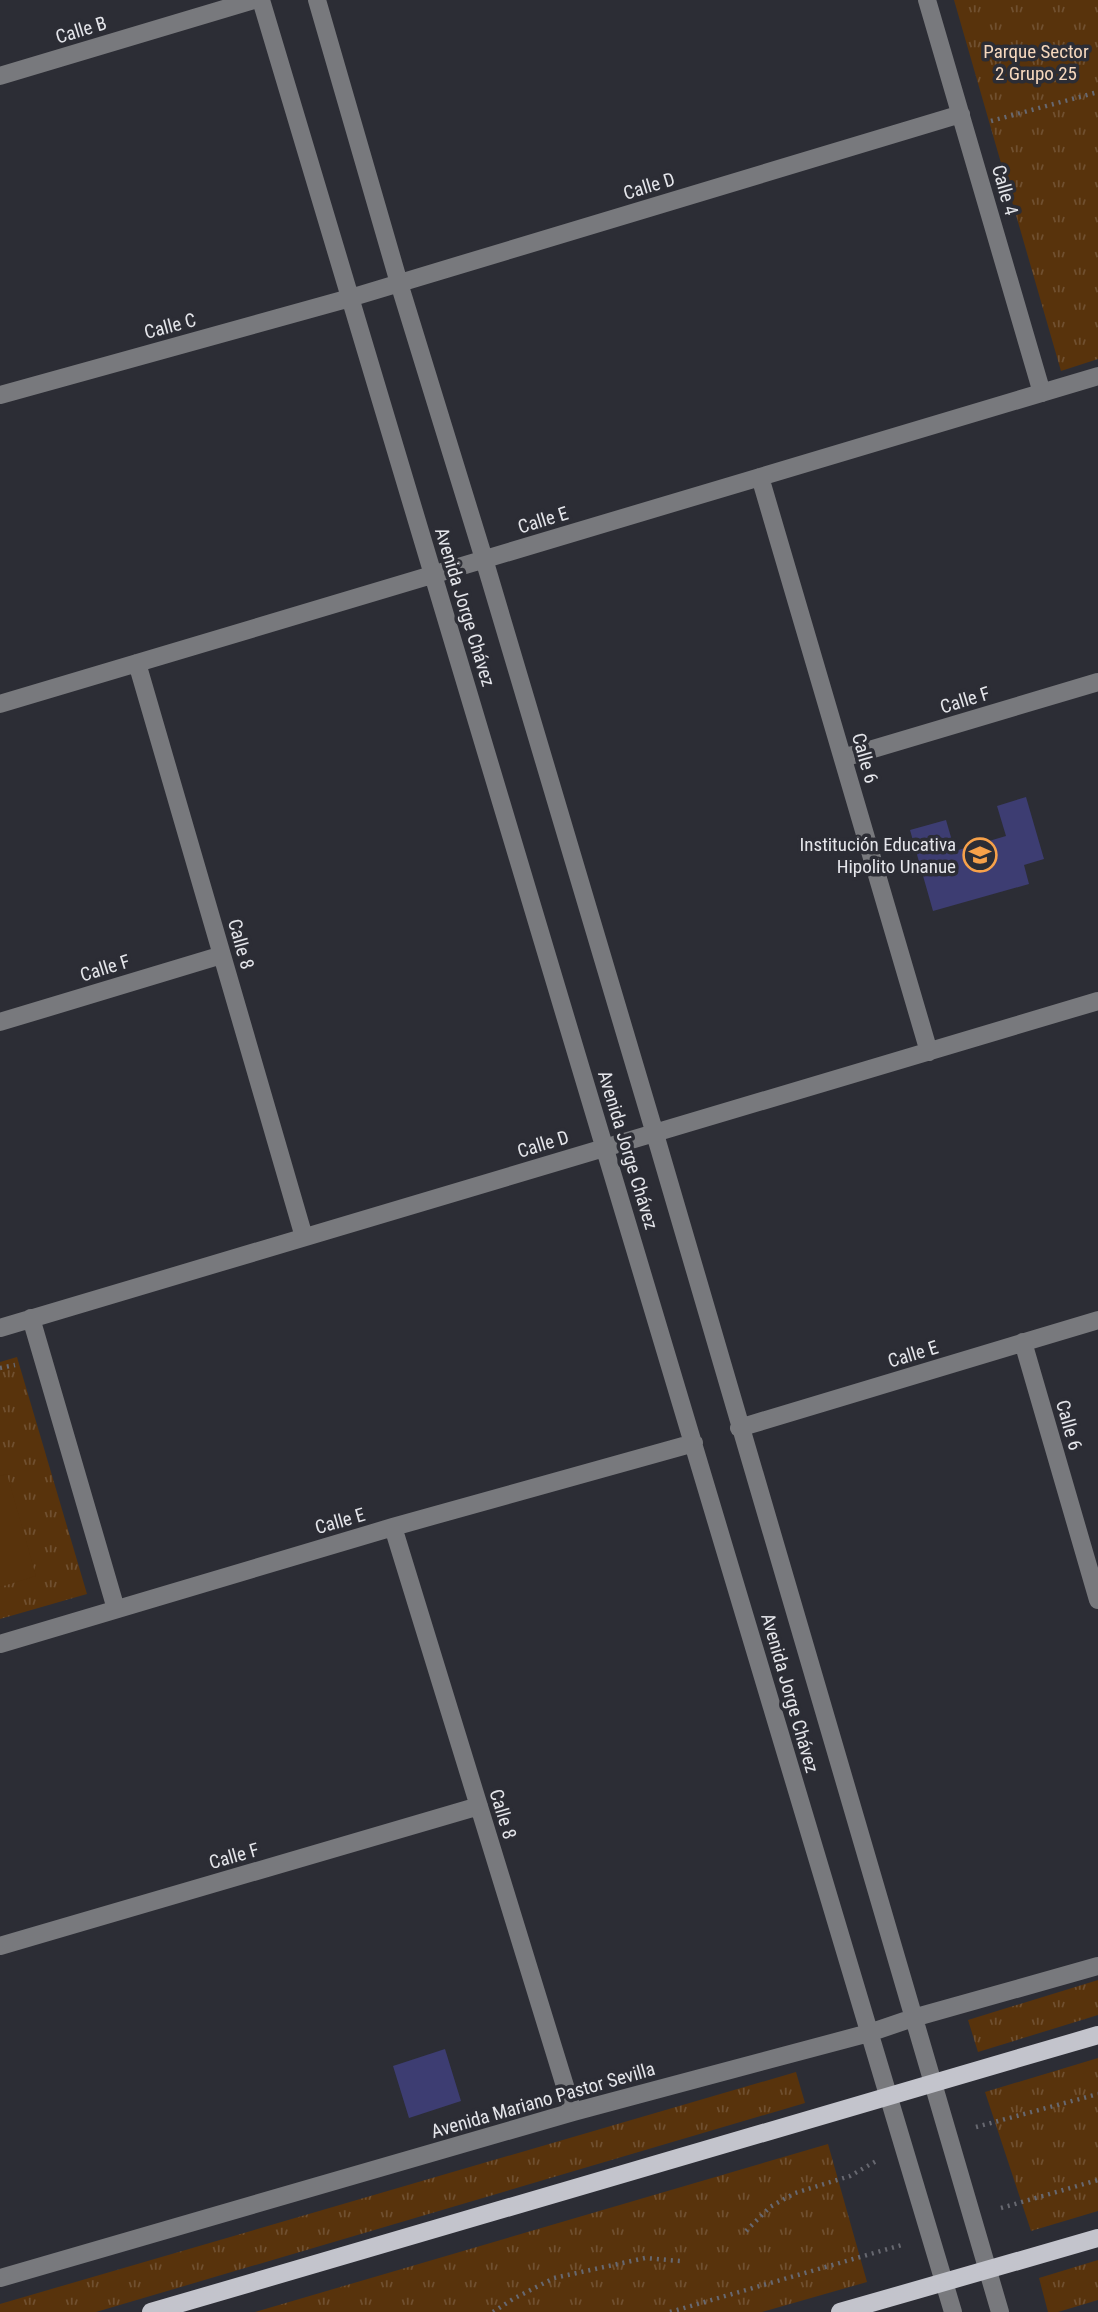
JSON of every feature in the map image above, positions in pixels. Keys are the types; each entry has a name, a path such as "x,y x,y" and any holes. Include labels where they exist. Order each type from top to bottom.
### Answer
{"main road":[{"path":"151,2312 1098,2035"},
{"path":"840,2312 1098,2238"}],"street":[{"name":"Calle B","path":"0,76 254,0"},
{"name":"Avenida Jorge Chávez","path":"261,0 953,2312"},
{"name":"Avenida Jorge Chávez","path":"317,0 399,283 655,1134 1000,2312"},
{"name":"Calle 4","path":"927,0 1042,393"},
{"name":"Calle D","path":"350,298 963,122"},
{"name":"Calle C","path":"0,395 350,298"},
{"name":"Calle E","path":"0,704 1098,376"},
{"name":"Calle 6","path":"761,477 929,1052"},
{"name":"Calle 8","path":"137,663 304,1237"},
{"name":"Calle F","path":"843,758 1098,682"},
{"name":"Calle F","path":"0,1022 222,955"},
{"name":"Calle D","path":"0,1328 1098,1001"},
{"path":"31,1318 116,1609"},
{"name":"Calle E","path":"740,1428 1098,1320"},
{"name":"Calle 6","path":"1023,1342 1098,1600"},
{"name":"Calle E","path":"0,1644 393,1527 694,1443"},
{"name":"Calle 8","path":"393,1527 573,2112"},
{"name":"Calle F","path":"0,1946 479,1806"},
{"name":"Avenida Mariano Pastor Sevilla","path":"0,2278 573,2112 869,2033 1098,1966"}],"path":[{"path":"963,122 995,120 1098,92"},
{"path":"991,107 995,120"},
{"path":"0,1368 15,1364 19,1377"},
{"path":"948,2134 1098,2094"},
{"path":"746,2231 770,2207 795,2193 850,2176 905,2146"},
{"path":"973,2217 1098,2180"},
{"path":"670,2312 931,2237"},
{"path":"493,2312 554,2278 645,2258 680,2261"}],"green space":[{"name":"Parque Sector 2 Grupo 25","path":"954,0 1098,0 1098,359 1061,371"},
{"path":"17,1357 87,1594 0,1619 0,1362"},
{"path":"7,1474 36,1576 0,1587 0,1476"},
{"path":"1098,1980 1098,2015 978,2052 968,2020"},
{"path":"1098,2058 1098,2211 1031,2231 985,2092"},
{"path":"796,2072 805,2103 96,2312 0,2312 0,2304"},
{"path":"828,2144 867,2282 762,2312 255,2312"},
{"path":"1098,2260 1098,2300 1058,2312 1048,2312 1039,2278"}],"building":[{"name":"Institución Educativa Hipolito Unanue","path":"1026,797 1044,859 1024,865 1029,884 933,911 910,830 946,820 955,851 1006,836 997,806"},
{"path":"445,2049 461,2101 409,2118 393,2066"}],"place":[{"name":"Institución Educativa Hipolito Unanue","path":"980,855"}]}
